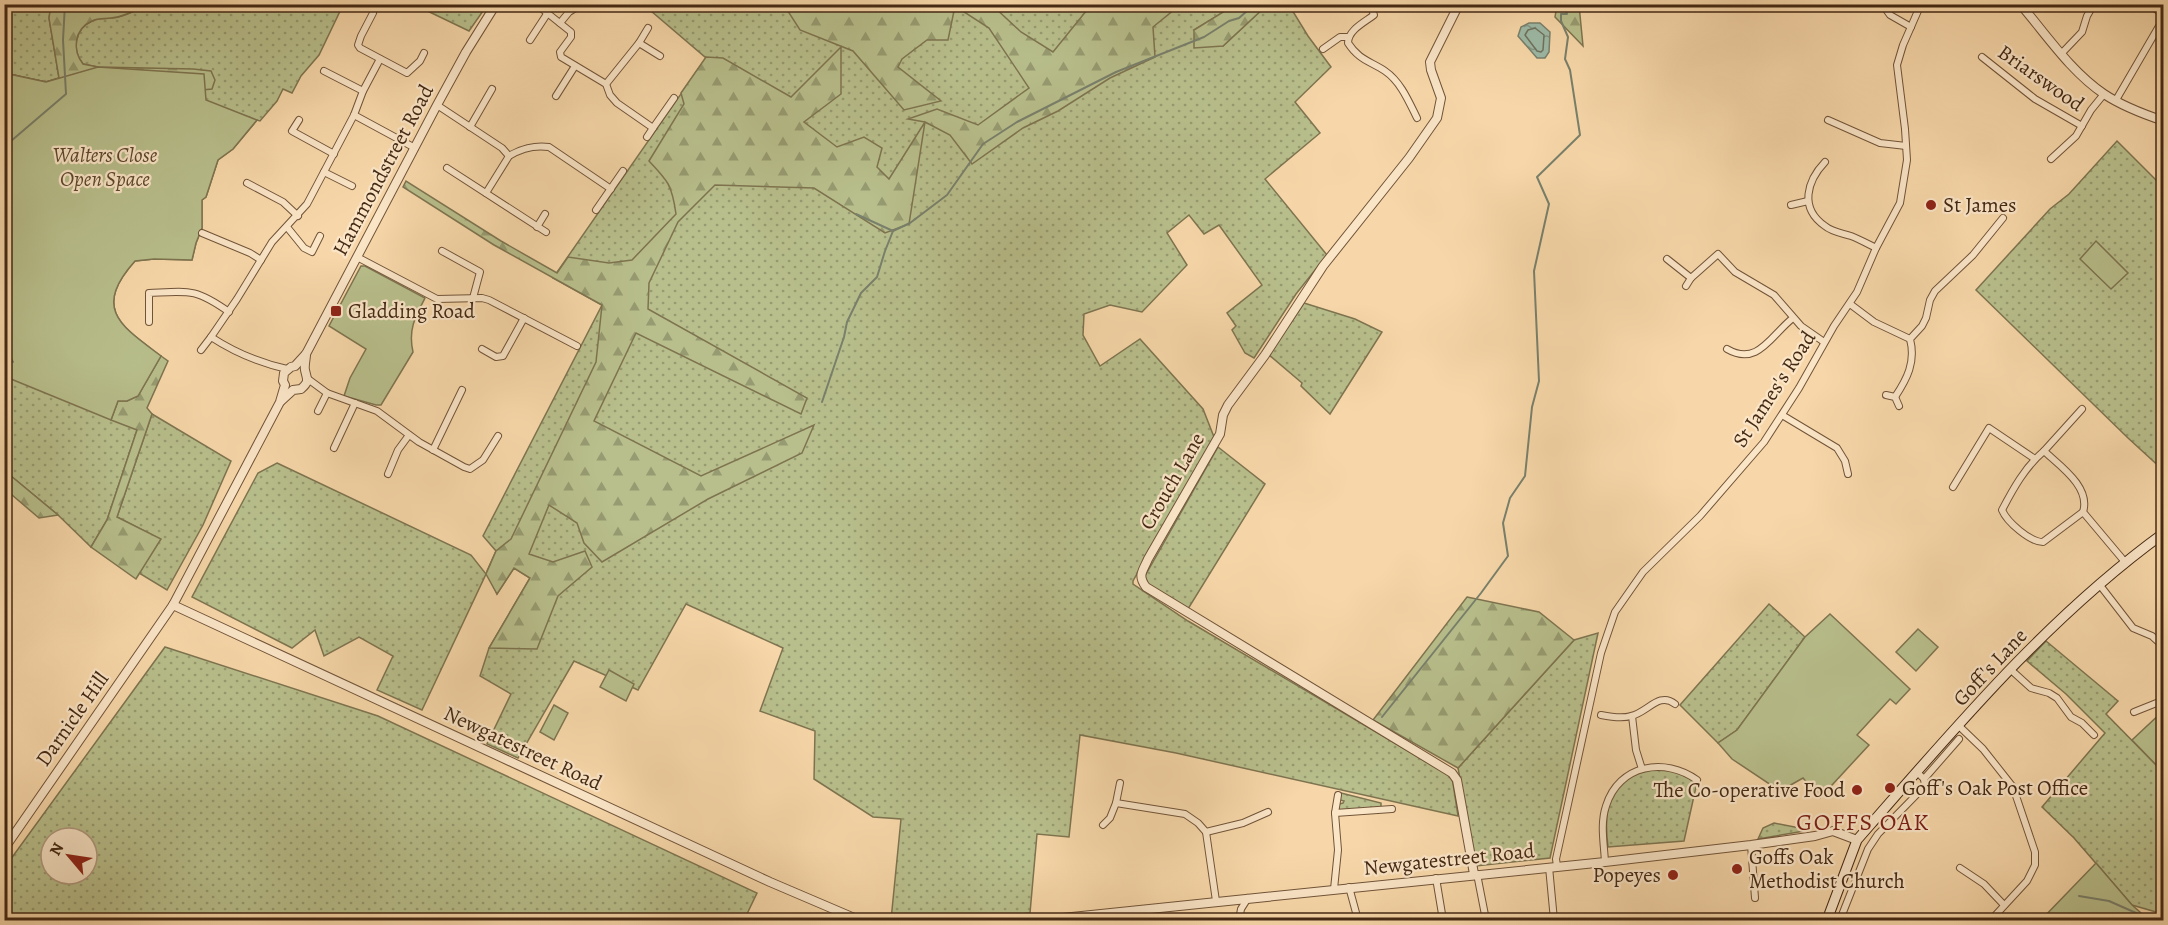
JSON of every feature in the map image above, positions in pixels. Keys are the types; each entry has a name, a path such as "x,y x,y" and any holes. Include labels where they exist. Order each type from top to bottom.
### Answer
{"main road":[{"name":"Goff's Lane","path":"1857,840 1921,775 1959,726 2010,669 2099,584 2163,533"},
{"path":"1827,921 1857,840"}],"street":[{"path":"536,4 572,34 560,55 574,66 606,84 610,95 617,103 653,128"},
{"path":"560,23 569,12 582,4"},
{"path":"1370,4 1374,15 1351,33 1348,43 1360,58 1384,70 1394,80 1407,96 1417,118"},
{"name":"Crouch Lane","path":"1459,4 1430,62 1441,98 1437,118 1409,158 1325,262 1228,405 1223,415 1220,434 1148,559 1141,574 1141,580 1146,587 1452,773 1456,780 1476,874"},
{"path":"1882,4 1890,15 1911,27"},
{"name":"St James's Road","path":"1554,921 1553,867 1609,625 1615,612 1643,572 1700,516 1758,450 1782,416 1824,342 1864,280 1876,248 1900,203 1905,178 1906,146 1897,66 1921,4"},
{"path":"2020,4 2085,79 2104,94 2139,112 2163,121"},
{"path":"2061,54 2082,33 2087,16 2094,4"},
{"name":"Hammondstreet Road","path":"150,640 173,605 280,402 289,378 306,354 437,105 466,52 496,5"},
{"path":"2116,100 2162,21 2161,14 2149,5"},
{"path":"373,13 358,45 407,73"},
{"path":"530,40 547,14"},
{"path":"606,84 639,43 648,28"},
{"path":"1323,49 1336,39 1348,37"},
{"path":"639,43 660,56"},
{"path":"407,83 407,73 420,61 424,52"},
{"name":"Briarswood","path":"1982,57 2035,99 2082,126"},
{"path":"201,350 229,312 272,242 307,204 354,116 380,59"},
{"path":"556,96 574,66"},
{"path":"324,71 363,92"},
{"path":"470,127 492,89"},
{"path":"2051,159 2071,142 2104,94"},
{"path":"647,137 674,98"},
{"path":"437,105 502,148 509,156"},
{"path":"354,116 415,148"},
{"path":"298,120 292,132 334,154"},
{"path":"1828,120 1880,143 1906,146"},
{"path":"486,193 509,156 538,146 549,147 611,189"},
{"path":"1825,162 1810,182 1808,201 1814,215 1824,226 1876,248"},
{"path":"447,168 546,232"},
{"path":"596,210 623,171"},
{"path":"324,172 352,186"},
{"path":"247,183 283,202 298,216"},
{"path":"1791,205 1808,201"},
{"path":"537,227 545,214"},
{"path":"1910,339 1922,326 1935,291 1973,255 2002,218"},
{"path":"287,227 304,248 312,252 320,236"},
{"path":"202,233 261,260"},
{"path":"442,250 480,272 473,298"},
{"path":"1686,286 1691,278 1719,254 1735,272 1774,294 1805,330 1824,342"},
{"path":"357,256 433,297 489,300 577,346"},
{"path":"1667,260 1691,278"},
{"path":"149,322 149,293 186,291 198,293 229,312"},
{"path":"1850,304 1874,321 1910,339 1913,350 1912,364 1895,397"},
{"path":"482,349 496,357 503,356 524,318"},
{"path":"1727,349 1740,356 1749,354 1767,344 1793,318"},
{"path":"212,337 231,349 274,367 289,378 297,390 306,378"},
{"name":"Hammondstreet Road","path":"306,354 306,378"},
{"path":"289,378 306,378 327,393 377,411 433,450 470,468 483,460 498,436"},
{"path":"433,450 462,390"},
{"path":"318,411 327,393"},
{"path":"1886,395 1895,397"},
{"path":"1895,397 1899,406"},
{"path":"334,448 355,403"},
{"path":"2044,451 2078,484 2082,492 2084,508 2083,512 2043,542 2036,542 2004,516 2002,510 2034,459 2082,409"},
{"path":"1782,416 1837,448 1845,461 1848,474"},
{"path":"1953,487 1989,428 2034,459"},
{"path":"388,474 398,450 409,435"},
{"path":"2083,512 2125,562"},
{"path":"2099,584 2133,628 2152,636 2163,647"},
{"name":"Newgatestreet Road","path":"173,605 770,882 859,921"},
{"name":"Darnicle Hill","path":"4,849 150,640"},
{"path":"2010,669 2031,688 2057,698 2071,717 2082,723 2094,735"},
{"path":"1601,715 1632,716 1662,699 1670,700 1675,704"},
{"path":"2134,712 2163,700"},
{"path":"1632,716 1636,750 1642,769"},
{"path":"1959,726 1983,749 2013,787 2034,846 2035,858 2031,873 2022,888 1991,921"},
{"path":"1840,921 1868,849 1878,834 1924,788 1926,784 1921,775 1959,739"},
{"path":"1605,862 1603,826 1605,806 1621,781 1642,769 1654,766 1673,768 1697,780"},
{"path":"1103,825 1110,818 1120,783"},
{"path":"1334,889 1338,850 1335,813 1338,795"},
{"path":"1116,803 1185,814 1198,822 1206,832 1220,901 1239,917 1248,898"},
{"path":"1335,813 1392,809"},
{"path":"1206,832 1244,823 1268,812"},
{"name":"Newgatestreet Road","path":"1043,921 1349,887 1605,862 1751,845 1815,836 1833,831 1857,840"},
{"path":"1751,845 1755,898"},
{"path":"1960,868 1984,884 2004,905"},
{"path":"1476,874 1486,920"},
{"path":"1436,878 1443,921"},
{"path":"1349,887 1358,921"}],"green space":[{"path":"146,4 125,15 97,19 81,29 76,46 83,64 98,67 211,71 215,80 212,89 82,101 4,73 46,82 59,78 49,18 51,5"},
{"path":"1236,4 1267,5 1223,46 1194,48 1194,30"},
{"path":"5,5 51,5 49,18 59,78 46,82 5,73"},
{"path":"146,5 343,5 319,55 301,76 292,93 283,89 277,101 260,121 257,120 233,149 218,160 206,197 202,200 202,228 192,260 135,261 115,292 114,304 117,315 124,325 161,356 127,401 137,430 107,520 91,547 58,515 5,471 4,374 11,379 98,67 83,64 79,58 76,46 78,34 92,21 120,16"},
{"path":"415,5 473,5 483,11 469,31"},
{"path":"644,5 1236,5 1194,30 1223,46 1267,5 1289,5 1331,67 1295,102 1320,133 1265,179 1327,255 1296,294 1254,358 1245,353 1232,330 1236,326 1227,313 1262,285 1219,225 1204,234 1189,215 1167,233 1187,265 1142,312 1110,305 1084,314 1083,335 1100,366 1140,339 1203,409 1214,437 1133,584 1188,621 1452,777 1458,816 1176,753 1080,735 1069,837 1037,834 1030,913 959,920 891,920 901,819 873,817 814,779 815,731 760,711 783,648 686,604 638,690 574,661 518,758 487,744 511,694 480,676 489,648 530,578 514,568 497,594 487,571 496,551 483,536 602,305 553,278 706,58"},
{"path":"784,5 992,5 1021,32 1053,52 1091,5 1176,5 1175,9 1153,27 1155,57 1110,78 1058,111 1023,128 972,164 950,135 925,122 908,119 937,109 978,125 1029,88 989,28 955,6 948,40 927,40 902,59 898,67 941,101 904,110 853,51 800,30"},
{"path":"1557,5 1579,5 1583,46 1555,17"},
{"path":"841,47 841,94 804,122 837,147 864,137 882,148 877,167 889,179 925,122 909,224 885,233 814,188 715,185 678,222 649,283 648,309 807,398 801,414 636,333 594,421 701,476 814,425 802,453 708,499 602,562 584,543 577,523 549,505 529,554 553,562 585,551 592,567 558,596 537,649 489,648 530,578 514,568 497,594 486,574 496,551 511,539 596,362 602,305 494,245 403,187 406,181 501,241 557,273 568,257 609,263 632,260 676,214 668,184 649,161 684,104 681,93 706,57 723,58 791,97"},
{"name":"Walters Close Open Space","path":"98,67 204,74 206,100 257,120 233,149 218,160 206,197 202,200 202,228 192,260 135,261 115,292 114,304 117,315 124,325 161,356 138,396 127,401 118,401 111,420 11,379 5,374 4,73 46,82"},
{"path":"2117,141 2160,184 2163,181 2163,470 1976,290 2050,209 2069,194"},
{"path":"2096,241 2128,273 2111,289 2080,259"},
{"path":"361,266 425,298 413,324 411,337 413,352 381,405 344,396 350,378 366,349 329,326"},
{"path":"1304,303 1355,319 1382,332 1330,414 1301,386 1302,383 1269,355"},
{"path":"161,356 168,361 147,408 152,414 117,517 161,539 136,579 91,547 107,520 137,430 111,420 118,401 127,401 138,396"},
{"path":"152,414 231,461 203,525 167,590 139,573 160,539 117,517"},
{"path":"1218,447 1265,484 1188,609 1148,584 1145,576"},
{"path":"277,463 471,555 486,574 422,710 377,690 393,656 359,637 324,656 315,630 292,648 192,597 258,473"},
{"path":"4,471 58,515 39,518 5,489"},
{"path":"1467,597 1539,612 1574,640 1458,768 1373,720"},
{"path":"1769,604 1805,637 1737,730 1718,743 1680,705"},
{"path":"1830,614 1910,689 1896,704 1890,699 1857,735 1869,745 1820,798 1803,778 1780,791 1732,759 1718,743 1737,730 1805,637"},
{"path":"1918,629 1938,647 1916,671 1896,652"},
{"path":"1598,633 1550,858 1476,866 1458,768 1574,640"},
{"path":"2046,641 2118,701 2106,714 2163,772 2163,914 2132,905 2074,838 2042,807 2105,733 2066,694 2027,661"},
{"path":"165,647 378,716 757,893 744,920 5,920 5,867"},
{"path":"609,670 634,684 626,701 600,687"},
{"path":"554,705 568,713 554,740 540,732"},
{"path":"2163,711 2163,772 2132,740"},
{"path":"1654,768 1677,772 1694,781 1696,787 1684,841 1608,847 1606,828 1610,801 1614,792 1630,776"},
{"path":"1341,793 1381,803 1381,806 1339,811 1339,804 1344,801 1340,800"},
{"path":"1774,823 1810,830 1758,839 1763,828"},
{"path":"2096,863 2132,905 2149,920 2041,920"}],"water":[{"path":"1529,23 1540,23 1550,32 1549,52 1545,58 1537,58 1518,36 1521,27"}],"waterway":[{"path":"4,147 66,94 63,40 65,4"},
{"path":"893,231 910,223 947,195 983,144 1017,122 1116,72 1204,37 1229,21 1239,18 1255,4"},
{"path":"1382,717 1508,556 1503,523 1510,498 1525,476 1532,407 1539,381 1534,271 1549,204 1537,177 1580,135 1570,70 1565,59 1568,37 1561,21 1561,14 1567,14 1564,4"},
{"path":"822,402 847,322 861,293 877,277 893,231 856,214"},
{"path":"4,346 13,362"},
{"path":"2079,896 2109,901 2152,920"}],"place":[{"name":"St James","path":"1931,205"},
{"name":"Gladding Road","path":"336,311"},
{"name":"Goff's Oak Post Office","path":"1890,788"},
{"name":"The Co-operative Food","path":"1857,790"},
{"name":"Goffs Oak Methodist Church","path":"1737,869"},
{"name":"Popeyes","path":"1673,875"}],"district":[{"name":"GOFFS OAK","path":"1863,822"}]}
